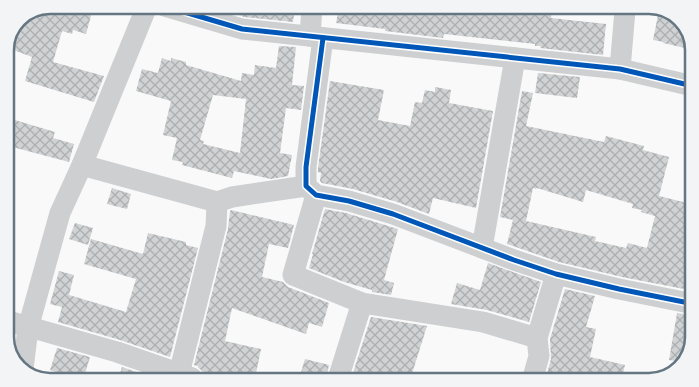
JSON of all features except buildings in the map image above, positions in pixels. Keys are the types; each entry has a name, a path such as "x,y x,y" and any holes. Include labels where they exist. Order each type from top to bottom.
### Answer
{"street":[{"path":"24,363 28,328 60,213 82,165 144,14"},
{"path":"191,14 242,29 620,69 685,84"},
{"path":"313,14 316,37 306,167 311,191 293,275 362,303 482,322 538,338"},
{"path":"620,69 625,14"},
{"path":"482,248 515,58"},
{"path":"82,165 217,202 232,197 311,191 393,214 556,274 619,289 685,301"},
{"path":"186,373 216,226 217,202"},
{"path":"534,373 539,356 538,338 556,274"},
{"path":"340,373 362,303"},
{"path":"14,323 117,352 176,373"}],"cycle path":[{"path":"191,14 242,29 620,69 685,84"},
{"path":"323,38 306,167 306,186 316,195 349,201 393,214 556,274 685,302"}]}
